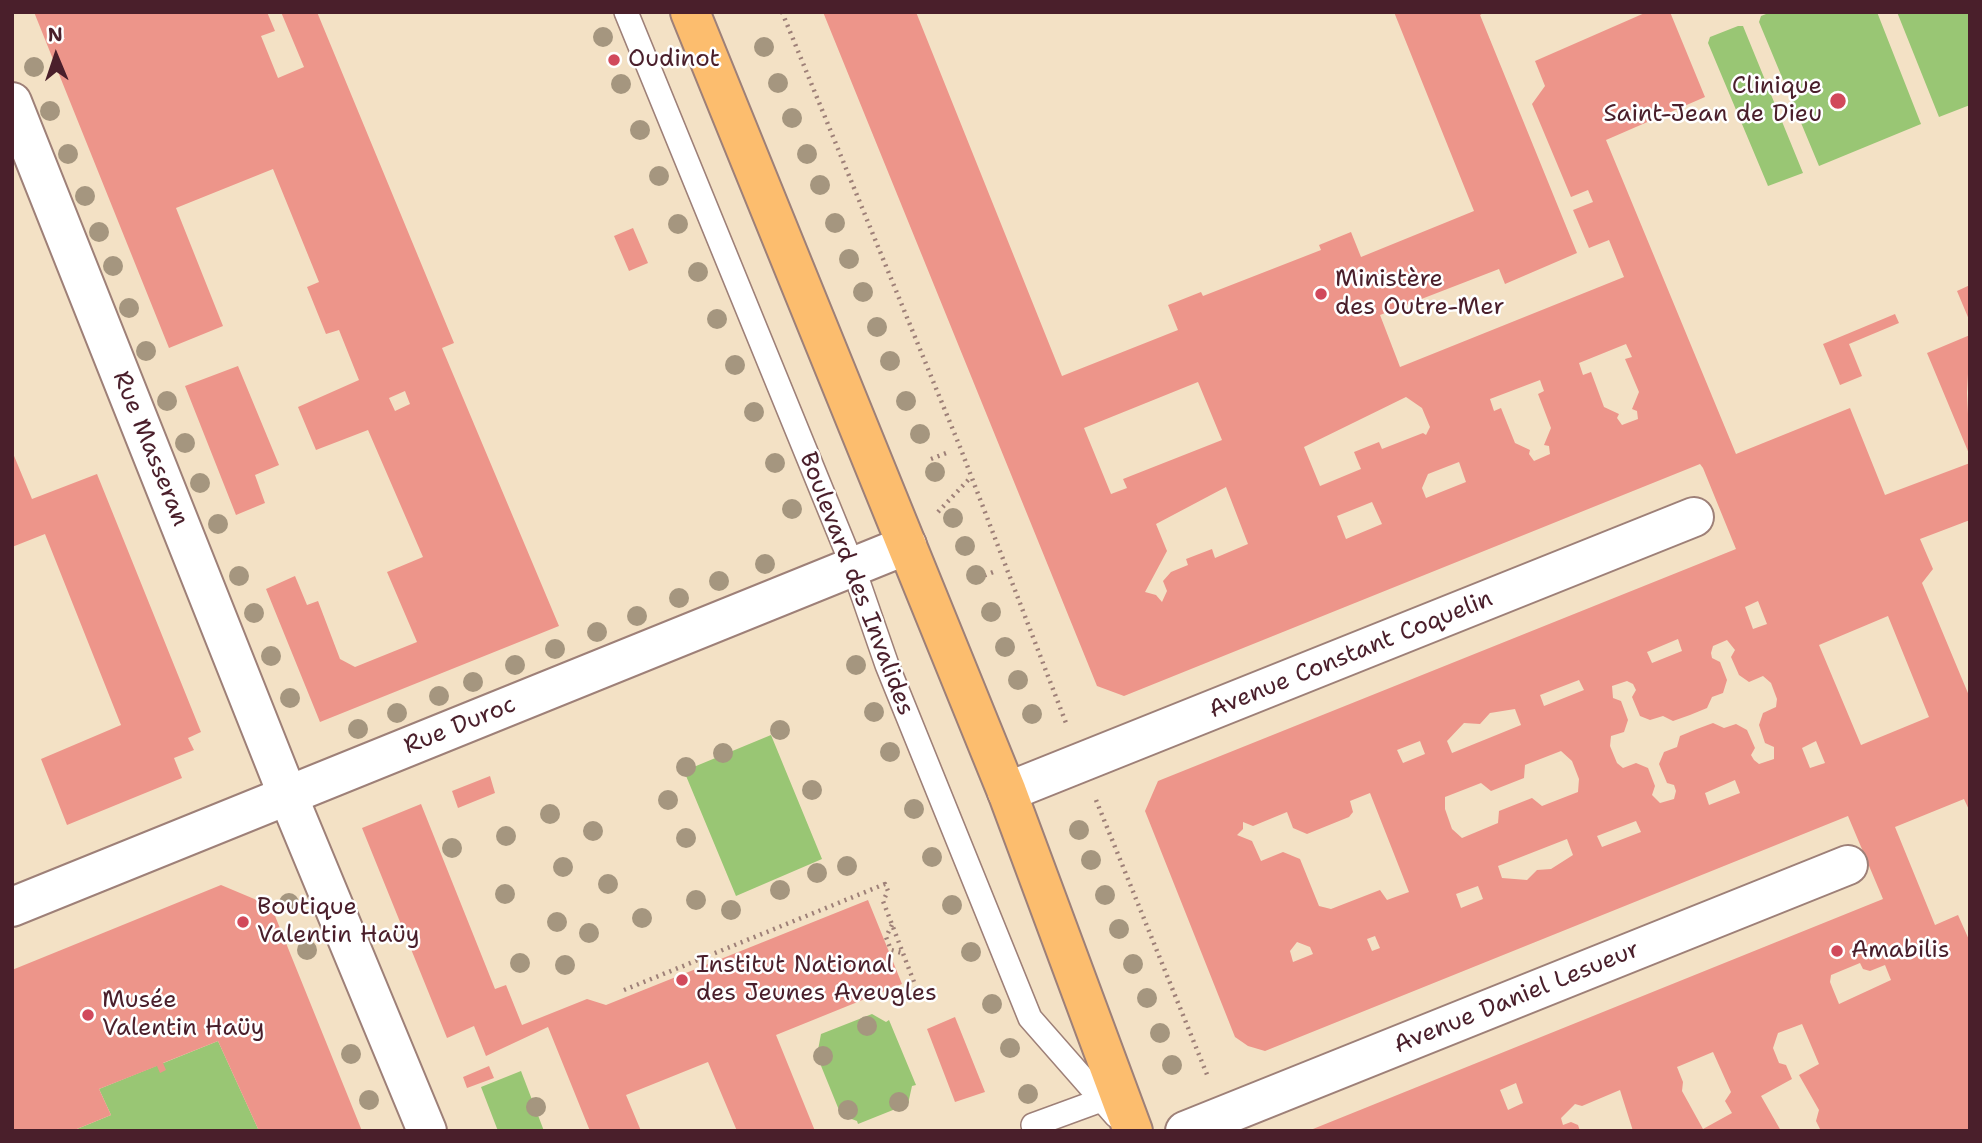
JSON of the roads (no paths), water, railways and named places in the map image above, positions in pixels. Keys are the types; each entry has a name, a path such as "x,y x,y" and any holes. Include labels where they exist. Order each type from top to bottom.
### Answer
{"main road":[{"name":"Boulevard des Invalides","path":"690,12 1007,792 1112,1096 1133,1131"}],"street":[{"name":"Rue Masseran","path":"12,102 288,796 427,1131"},
{"name":"Avenue Constant Coquelin","path":"1007,792 1694,517"},
{"name":"Rue Duroc","path":"12,907 907,545"},
{"name":"Avenue Daniel Lesueur","path":"1192,1128 1848,866"}],"lane":[{"name":"Boulevard des Invalides","path":"626,12 853,568 887,665 1030,1018 1112,1096 1127,1131"},
{"path":"1032,1125 1112,1096"}],"place":[{"name":"Oudinot","path":"614,60"},
{"name":"Clinique Saint-Jean de Dieu","path":"1838,101"},
{"name":"Ministère des Outre-Mer","path":"1321,294"},
{"name":"Boutique Valentin Haüy","path":"243,922"},
{"name":"Amabilis","path":"1837,951"},
{"name":"Institut National des Jeunes Aveugles","path":"682,980"},
{"name":"Musée Valentin Haüy","path":"88,1015"}]}
